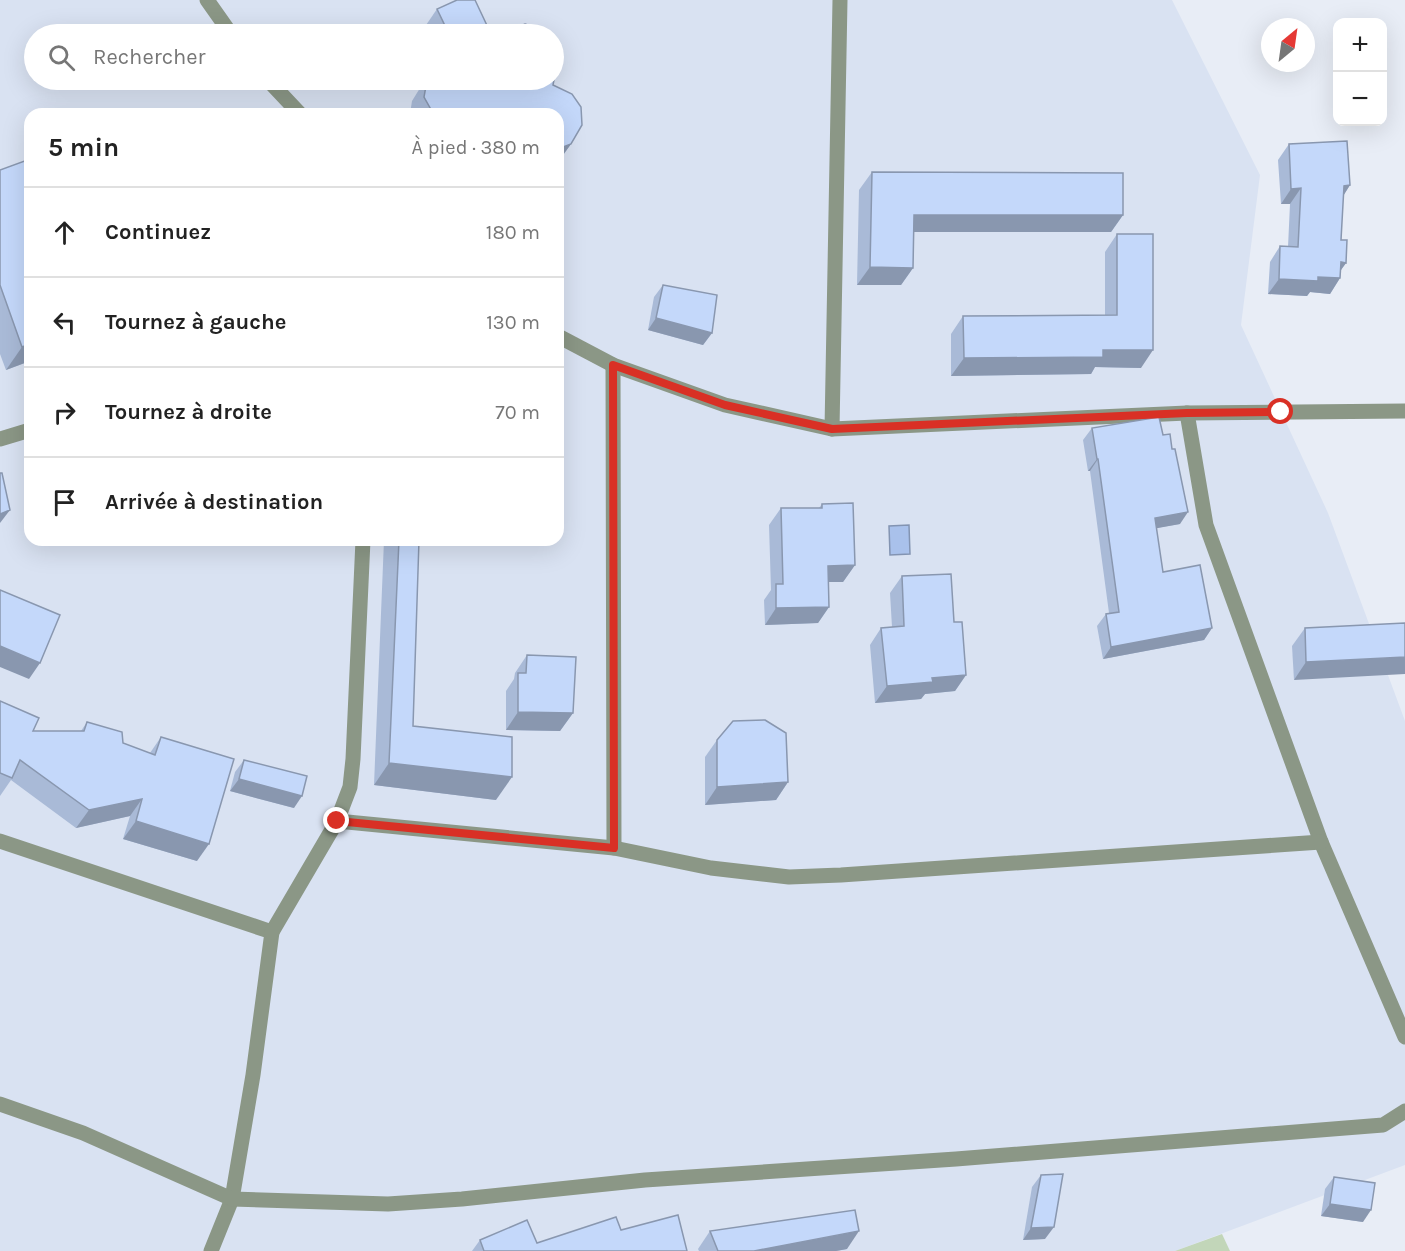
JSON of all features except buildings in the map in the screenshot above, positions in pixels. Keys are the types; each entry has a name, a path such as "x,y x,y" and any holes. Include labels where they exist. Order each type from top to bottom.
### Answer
{"street":[{"path":"207,0 224,24"},
{"path":"832,429 840,0"},
{"path":"277,90 294,108"},
{"path":"564,339 613,365 725,405 832,429 1187,413 1405,411"},
{"path":"613,365 614,848"},
{"path":"1187,413 1206,525 1321,842 1405,1037"},
{"path":"0,439 24,432"},
{"path":"212,1251 232,1199 253,1075 272,932 337,821 350,787 363,546"},
{"path":"337,821 614,848 711,868 789,877 1321,842"},
{"path":"0,841 272,932"},
{"path":"0,1104 83,1133 232,1199 388,1204 462,1199 645,1180 990,1157 1383,1125 1405,1111"}],"shaded area":[{"path":"0,0 1172,0 1260,175 1241,325 1328,513 1405,721 1405,1165 1175,1251 0,1251"}],"green space":[{"path":"1222,1234 1230,1251 1175,1251"}],"water":[{"path":"909,525 910,554 890,555 889,526"}],"route":[{"path":"337,821 614,848 613,365 725,405 832,429 1187,413 1281,412"}]}
